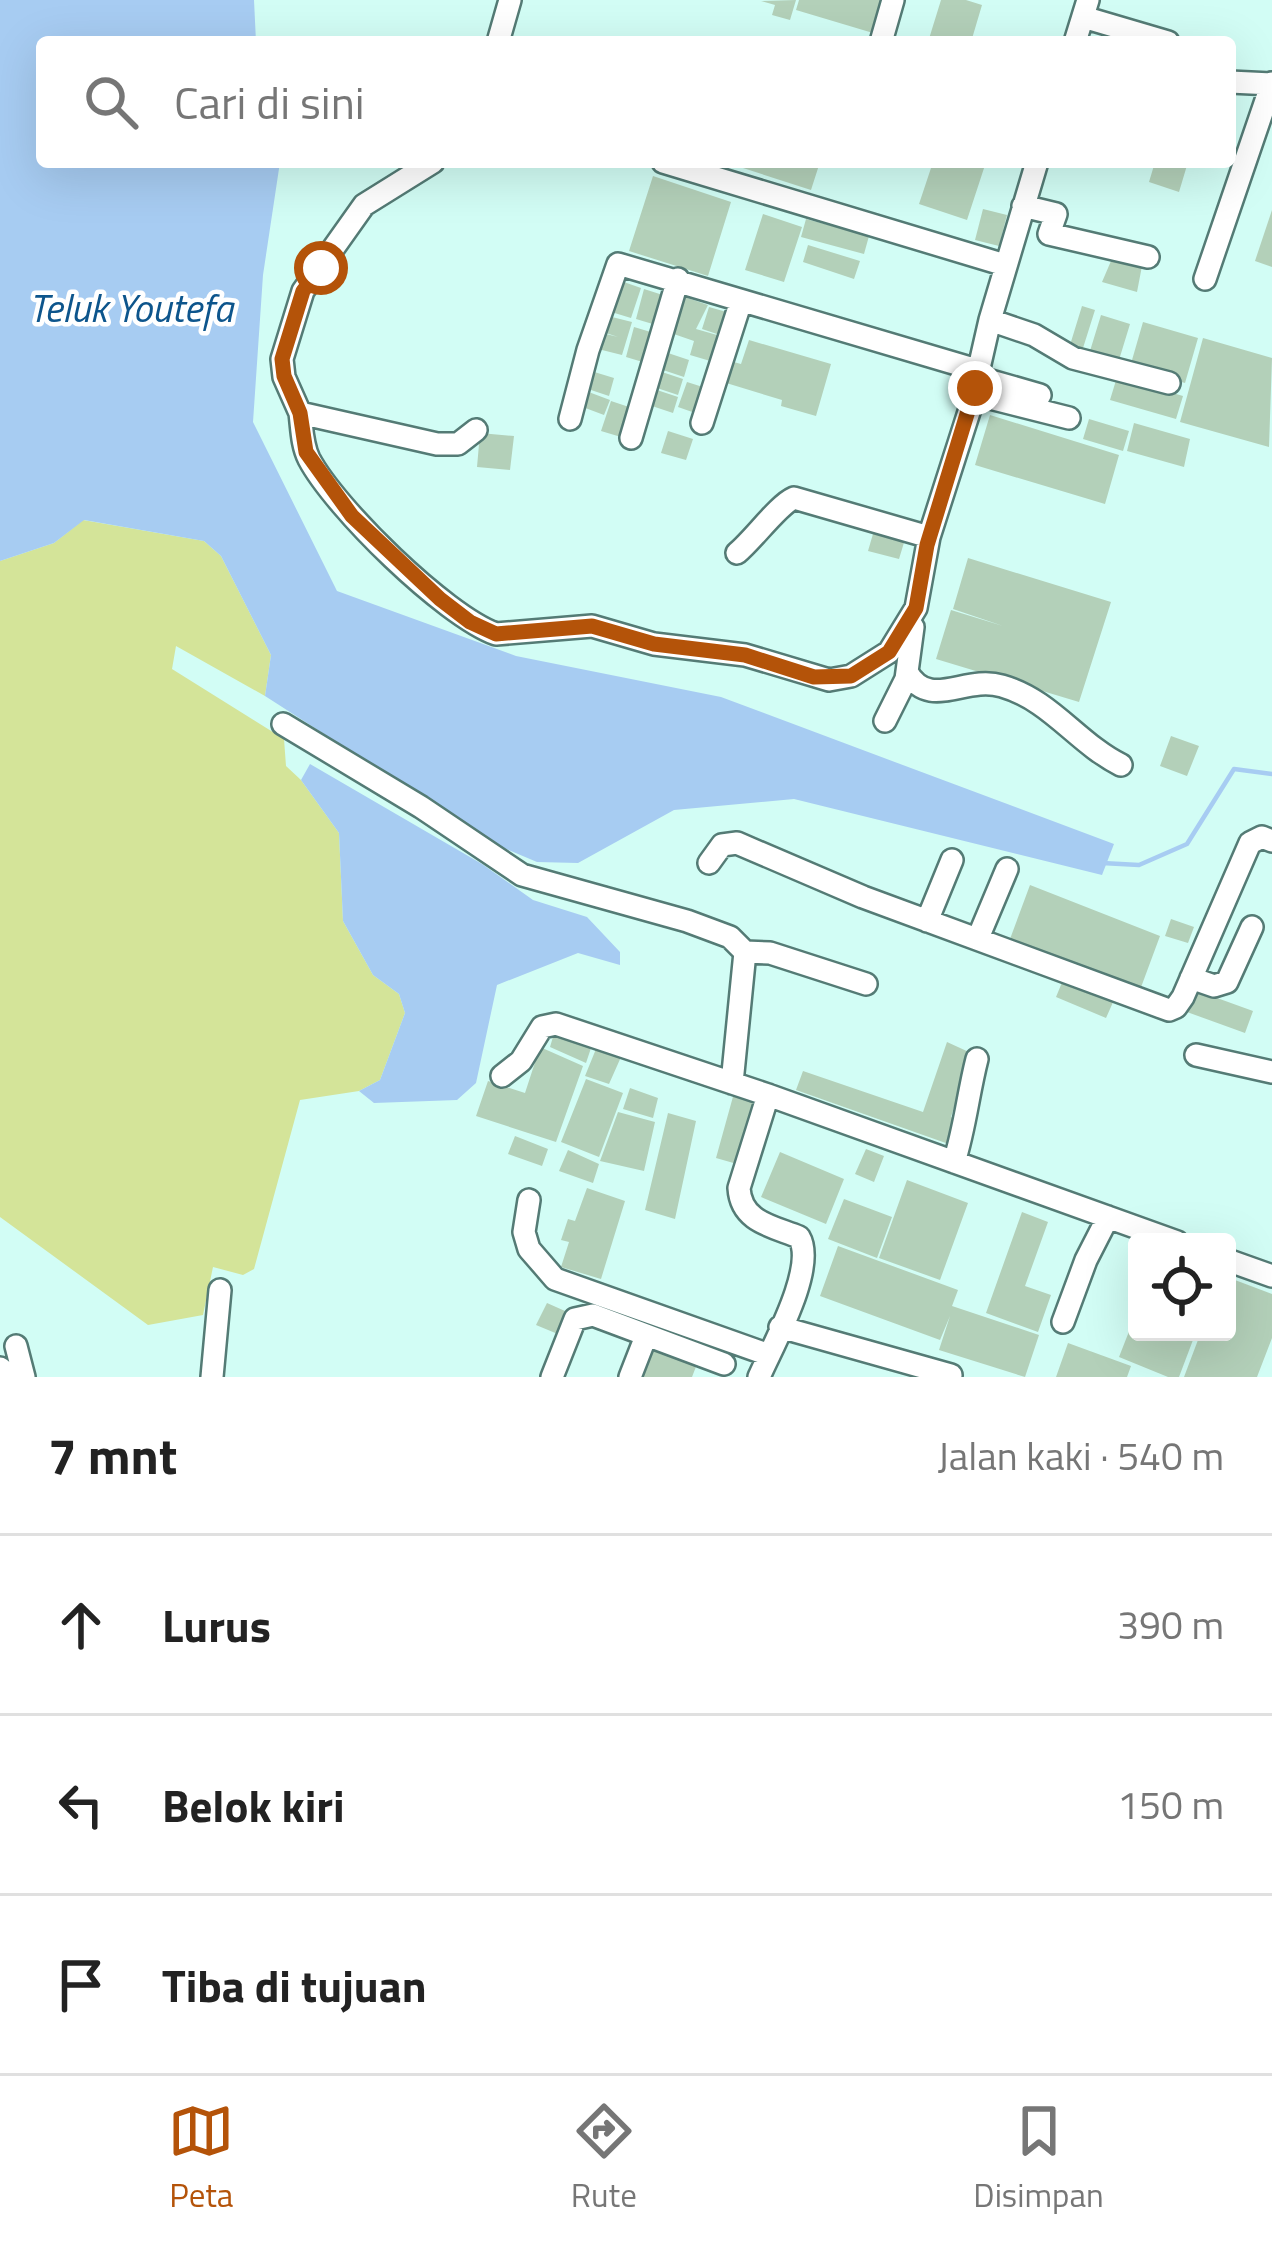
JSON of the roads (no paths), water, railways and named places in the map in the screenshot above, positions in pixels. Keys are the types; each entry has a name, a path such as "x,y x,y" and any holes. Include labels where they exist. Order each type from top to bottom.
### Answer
{"street":[{"path":"500,36 510,0"},
{"path":"883,36 893,0"},
{"path":"1086,8 1154,36"},
{"path":"1204,279 1272,84 1236,82"},
{"path":"423,168 364,205 303,291 282,368 300,413 306,452 342,504 440,599 470,622 496,634 592,626 654,644 745,655 829,680 872,666 901,638 916,608"},
{"path":"683,168 1005,265"},
{"path":"885,721 907,671 929,537 1035,168"},
{"path":"1024,206 1056,214 1049,234 1148,257"},
{"path":"570,419 614,267 626,263 976,380 1069,418"},
{"path":"631,438 677,280"},
{"path":"702,423 741,301"},
{"path":"990,320 1034,334 1073,358 1169,383"},
{"path":"976,380 1040,395"},
{"path":"300,413 436,444 458,444 476,430"},
{"path":"737,553 764,529 783,503 794,498 929,537"},
{"path":"907,671 914,683 932,692 985,682 1024,693 1121,765"},
{"path":"283,724 514,869 687,921 730,938 745,952 770,953 866,984"},
{"path":"709,863 722,845 737,843 927,921 1169,1010 1176,1007 1191,978 1250,843 1262,837 1272,841"},
{"path":"927,921 952,860"},
{"path":"978,938 1007,869"},
{"path":"1191,978 1214,986 1227,982 1252,927"},
{"path":"732,1083 745,952"},
{"path":"502,1076 521,1061 542,1027 556,1024 768,1094 1153,1233"},
{"path":"1196,1055 1272,1072"},
{"path":"954,1162 977,1059"},
{"path":"759,1377 798,1286 806,1247 800,1237 747,1215 740,1202 739,1188 768,1094"},
{"path":"529,1200 524,1232 529,1250 555,1279 769,1355"},
{"path":"1063,1322 1108,1217"},
{"path":"1236,1263 1272,1276"},
{"path":"212,1377 220,1290"},
{"path":"552,1377 577,1315 592,1315 724,1364"},
{"path":"780,1327 951,1375"},
{"path":"630,1377 646,1336"},
{"path":"16,1346 24,1377"},
{"path":"0,1368 11,1377"}],"water":[{"name":"Teluk Youtefa","path":"0,0 254,0 256,36 36,36 36,168 279,168 263,275 253,422 337,591 516,656 721,697 1114,844 1102,875 794,799 674,810 578,863 537,862 497,845 265,696 271,655 221,556 204,541 84,520 54,543 0,561"},
{"path":"310,764 482,864 533,900 587,917 620,952 620,965 578,953 497,985 476,1083 457,1100 374,1103 359,1091 380,1080 405,1013 399,994 373,975 343,921 339,833 301,780"}],"waterway":[{"path":"1102,863 1139,865 1187,844 1234,769 1272,774"}]}
